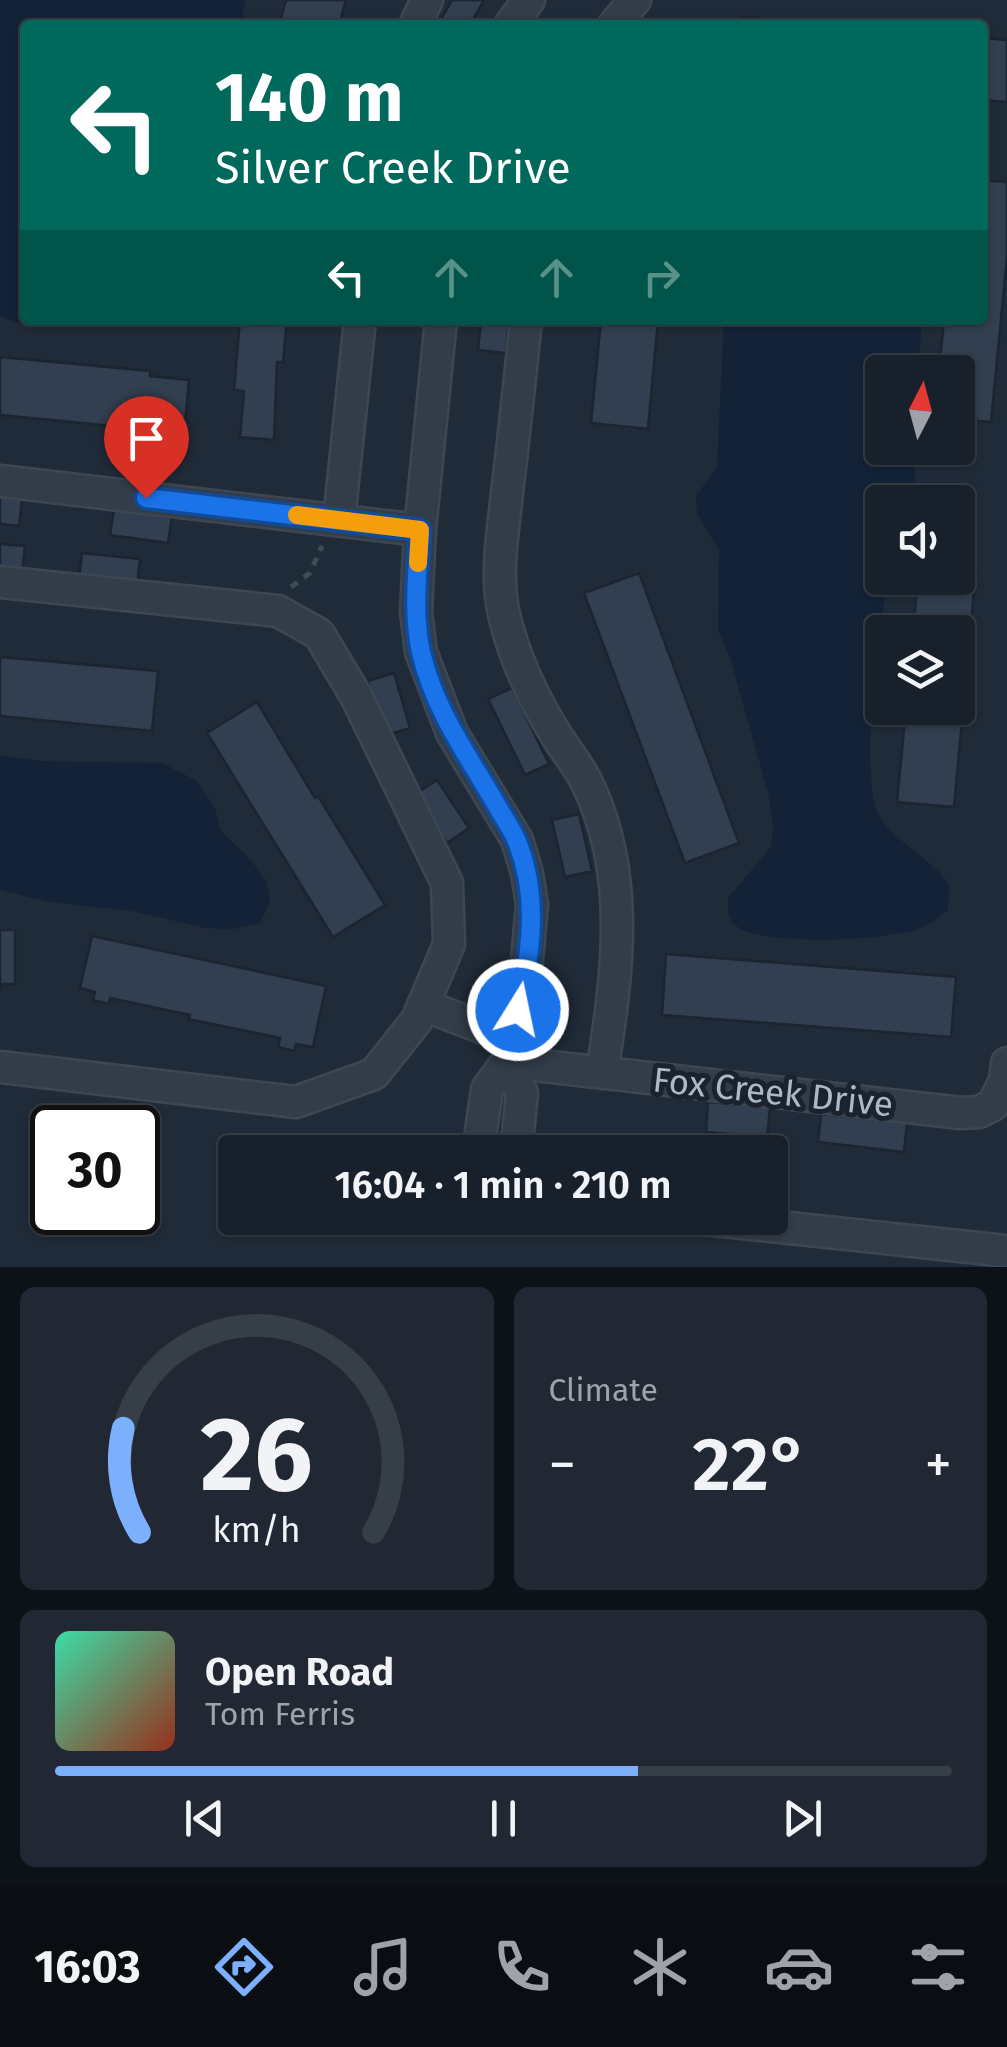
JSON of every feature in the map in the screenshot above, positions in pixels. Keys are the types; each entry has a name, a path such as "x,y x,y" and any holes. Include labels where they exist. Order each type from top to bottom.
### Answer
{"street":[{"path":"514,20 529,0"},
{"path":"618,20 635,0"},
{"path":"333,519 359,325"},
{"path":"441,325 420,530 416,612 421,652 452,733 517,840 532,905 530,940 510,1050 487,1088 480,1135"},
{"path":"525,325 501,564 502,610 532,692 587,783 612,867 618,905 618,959 602,1073"},
{"path":"0,481 420,530"},
{"path":"0,582 278,611 319,634 356,696 447,883 449,944 417,1020 374,1074 296,1102 0,1067"},
{"name":"Fox Creek Drive","path":"423,1005 510,1050 602,1073 961,1113 979,1112 994,1105 1005,1080 1007,1063"},
{"path":"510,1050 522,1094 518,1135"},
{"path":"788,1228 1007,1251"}],"path":[{"path":"278,611 284,593 310,573 320,557 333,519"}],"water":[{"path":"0,0 246,0 241,20 20,20 20,324 0,317"},
{"path":"724,325 922,325 919,355 865,355 865,465 915,465 916,485 865,485 865,595 886,595 882,615 865,615 865,725 872,725 873,797 879,816 938,871 949,887 948,910 919,929 876,937 823,940 771,937 751,933 733,923 728,898 771,847 773,830 769,796 730,658 718,630 719,550 697,513 696,496 717,467"},
{"path":"0,756 43,761 162,763 197,781 215,809 221,831 267,882 270,901 260,923 233,929 206,928 131,911 50,902 0,890"}],"building":[{"path":"286,0 346,0 340,20 280,20"},
{"path":"452,0 484,0 473,20 441,20"},
{"path":"988,38 1007,40 1007,102 988,100"},
{"path":"988,180 1007,182 1007,257 991,422 975,421 975,355 941,355 944,325 988,325"},
{"path":"240,325 287,325 283,362 277,362 274,440 240,437 244,391 234,390"},
{"path":"480,325 509,325 506,353 478,350"},
{"path":"601,325 658,325 648,429 591,423"},
{"path":"0,357 150,371 150,376 189,380 184,433 0,415"},
{"path":"0,497 22,500 19,526 0,524"},
{"path":"114,509 172,516 168,543 110,535"},
{"path":"0,544 25,546 22,573 0,571"},
{"path":"82,553 140,559 137,586 79,579"},
{"path":"639,573 739,843 685,863 584,593"},
{"path":"916,595 974,595 972,615 915,615"},
{"path":"0,657 158,671 152,731 0,716"},
{"path":"394,673 410,728 383,736 368,681"},
{"path":"512,688 549,764 525,775 488,699"},
{"path":"257,702 385,905 333,937 207,733"},
{"path":"904,725 962,725 954,807 897,802"},
{"path":"437,780 469,828 447,843 414,795"},
{"path":"579,814 592,871 565,877 552,820"},
{"path":"0,930 15,930 15,984 1,984 0,992"},
{"path":"92,936 326,986 313,1047 296,1044 294,1051 278,1047 280,1038 189,1019 190,1015 110,998 109,1004 93,1000 95,992 80,988"},
{"path":"666,954 956,977 951,1037 662,1015"},
{"path":"708,1102 770,1107 767,1135 706,1132"},
{"path":"821,1114 907,1123 904,1152 818,1142"}],"slow traffic":[{"path":"297,515 420,530 418,563"}],"route":[{"path":"146,498 420,530 416,612 421,652 452,733 517,840 527,873 532,905 530,940 518,1010"}]}
